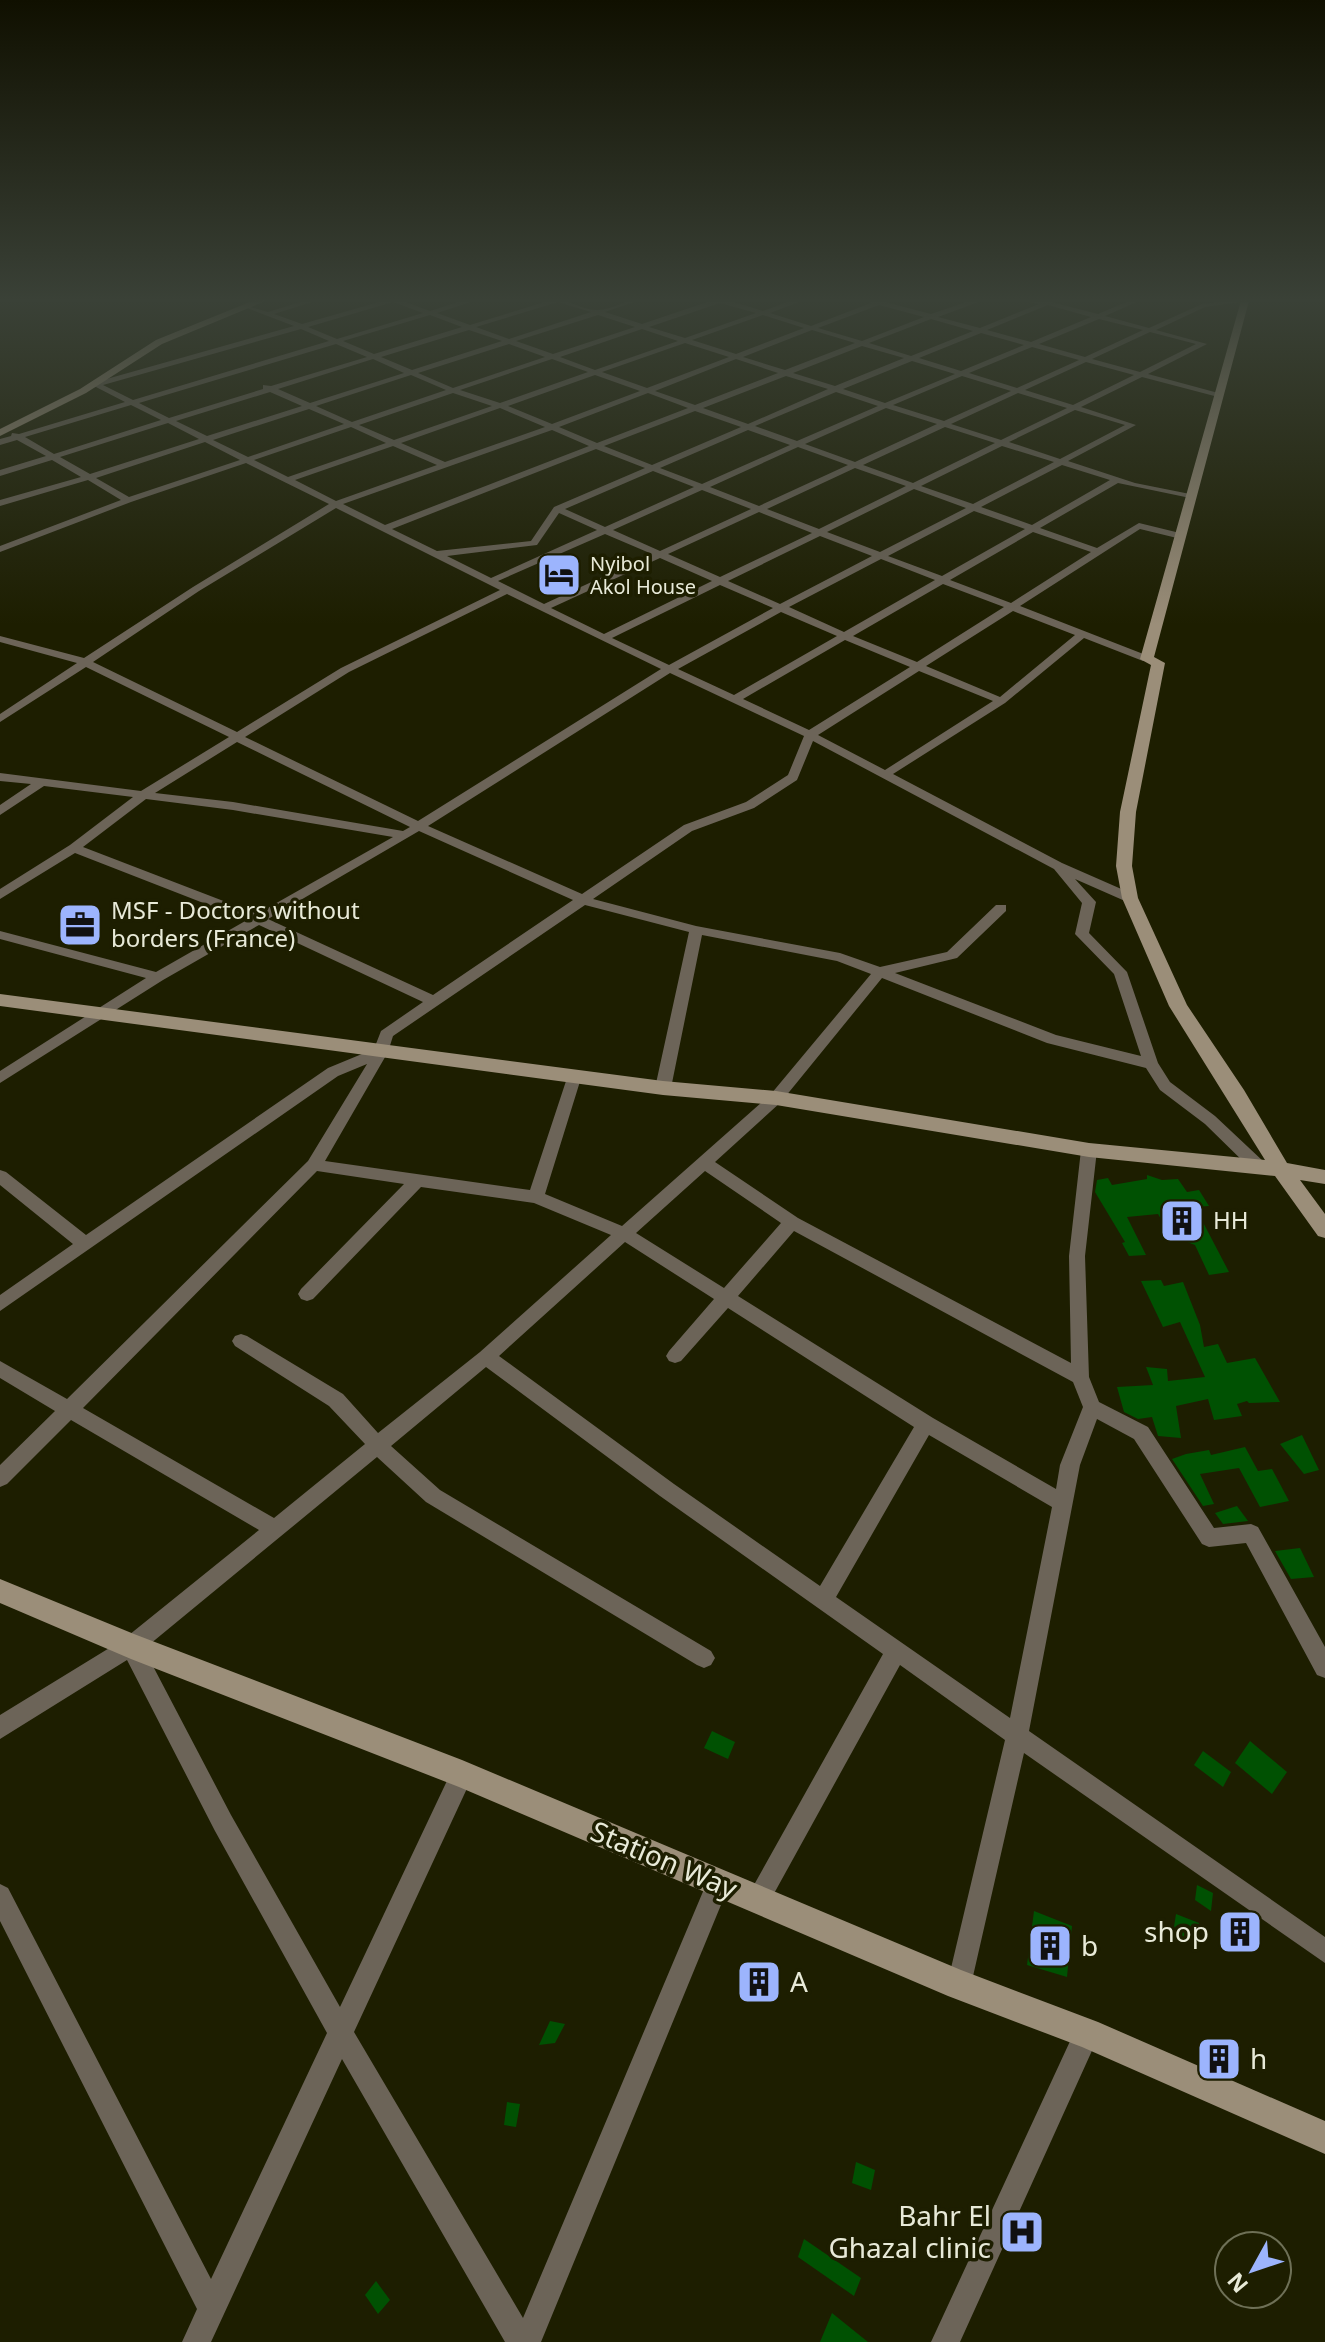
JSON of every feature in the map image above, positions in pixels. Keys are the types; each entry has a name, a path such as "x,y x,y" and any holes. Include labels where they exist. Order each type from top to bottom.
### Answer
{"street":[{"path":"3,432 54,406"},
{"path":"0,442 119,406"},
{"path":"136,406 604,638 810,735 1057,866 1130,898"},
{"path":"0,473 212,406"},
{"path":"0,549 128,500 411,406"},
{"path":"288,480 501,406"},
{"path":"503,406 596,446 1158,663 1128,812 1124,866 1130,898 1178,1006 1237,1095 1281,1170 1325,1230"},
{"path":"0,719 222,572 336,504 607,406"},
{"path":"687,406 1099,552"},
{"path":"385,528 696,406"},
{"path":"437,554 534,543 557,509 794,406"},
{"path":"491,581 883,406"},
{"path":"885,406 1117,480 1192,497"},
{"path":"545,607 981,406"},
{"path":"1147,659 1216,406"},
{"path":"0,503 310,407 444,465"},
{"path":"0,1078 158,977 405,835 669,669 969,508 1132,425 1074,407 604,638"},
{"path":"3,432 19,436 128,500"},
{"path":"733,700 1033,531 1117,480"},
{"path":"557,509 1001,701"},
{"path":"0,1478 314,1165 381,1052 386,1034 688,828 750,805 793,777 810,735 1139,526 1181,536"},
{"path":"0,895 74,848 143,795 345,670 507,590"},
{"path":"886,774 1001,701 1083,634"},
{"path":"0,639 85,662 418,826 583,900 696,930 840,957 1052,1039 1151,1064"},
{"path":"0,777 143,795 405,835"},
{"path":"0,811 42,782"},
{"path":"74,848 257,919 433,1001"},
{"path":"1057,866 1089,902 1082,934 1120,972 1151,1064 1165,1086 1210,1120 1258,1166"},
{"path":"0,1728 131,1646 486,1357 776,1098 880,972 952,955 1001,908"},
{"path":"663,1088 696,930"},
{"path":"0,935 158,977"},
{"path":"0,1000 663,1088 776,1098 1089,1150 1258,1166 1325,1177"},
{"path":"0,1304 333,1072 381,1052"},
{"path":"536,1197 575,1075"},
{"path":"1089,1150 1077,1256 1080,1377 1092,1407 1141,1433 1209,1538 1251,1533 1325,1668"},
{"path":"705,1163 792,1222 1080,1377"},
{"path":"314,1165 536,1197 625,1234 926,1424 1062,1503"},
{"path":"0,1176 85,1244"},
{"path":"307,1294 416,1182"},
{"path":"675,1356 792,1222"},
{"path":"241,1341 336,1400 377,1445 433,1496 704,1658"},
{"path":"486,1357 667,1490 1325,1951"},
{"path":"0,1369 273,1528"},
{"path":"959,1985 1018,1733 1070,1465 1092,1407"},
{"path":"824,1598 926,1424"},
{"name":"Station Way","path":"0,1591 131,1646 462,1774 959,1985 1087,2033 1325,2138"},
{"path":"131,1646 166,1716 341,2032 524,2342"},
{"path":"758,1900 897,1650"},
{"path":"196,2342 462,1774"},
{"path":"524,2342 718,1883"},
{"path":"0,1896 211,2307"},
{"path":"945,2342 1087,2033"}],"building":[{"path":"1147,1175 1162,1180 1178,1179 1187,1192 1199,1190 1209,1206 1195,1207 1229,1272 1209,1275 1195,1245 1171,1236 1158,1214 1127,1217 1146,1255 1129,1256 1122,1243 1125,1242 1095,1192 1097,1180 1108,1178 1112,1185 1147,1179"},
{"path":"1161,1280 1164,1286 1183,1282 1200,1325 1204,1347 1218,1344 1227,1363 1255,1358 1280,1402 1247,1401 1237,1404 1242,1416 1214,1420 1208,1399 1176,1406 1181,1438 1158,1436 1152,1417 1138,1419 1124,1412 1117,1387 1153,1385 1146,1367 1167,1369 1168,1381 1205,1377 1180,1322 1163,1327 1141,1281"},
{"path":"1302,1435 1319,1470 1304,1474 1280,1444"},
{"path":"1245,1447 1258,1471 1272,1469 1289,1501 1260,1507 1239,1468 1200,1474 1214,1504 1203,1506 1172,1459 1209,1450 1211,1455"},
{"path":"1237,1506 1248,1521 1223,1524 1215,1513"},
{"path":"1300,1548 1314,1577 1291,1579 1275,1551"},
{"path":"712,1731 735,1742 728,1759 704,1748"},
{"path":"1250,1741 1287,1772 1272,1794 1235,1763"},
{"path":"1203,1751 1231,1772 1223,1787 1194,1765"},
{"name":"shop","path":"1197,1885 1213,1893 1211,1911 1195,1900"},
{"name":"b","path":"1034,1911 1072,1926 1067,1977 1027,1965"},
{"path":"1176,1914 1199,1923 1196,1941 1173,1933"},
{"name":"shop","path":"1233,1914 1254,1928 1247,1949 1227,1936"},
{"name":"A","path":"749,1961 778,1972 773,2000 739,1991"},
{"path":"550,2021 565,2024 555,2043 539,2045"},
{"name":"h","path":"1200,2040 1238,2052 1237,2079 1200,2063"},
{"path":"507,2102 520,2104 516,2127 504,2125"},
{"path":"856,2162 875,2170 871,2190 852,2183"},
{"path":"804,2239 861,2278 854,2296 798,2257"},
{"path":"376,2281 390,2300 378,2314 365,2295"},
{"path":"832,2313 868,2342 820,2342"}],"place":[{"name":"Nyibol Akol House","path":"559,575"},
{"name":"MSF - Doctors without borders (France)","path":"80,925"},
{"name":"HH","path":"1182,1221"},
{"name":"shop","path":"1240,1932"},
{"name":"b","path":"1050,1946"},
{"name":"A","path":"759,1982"},
{"name":"h","path":"1219,2059"},
{"name":"Bahr El Ghazal clinic","path":"1022,2232"}]}
